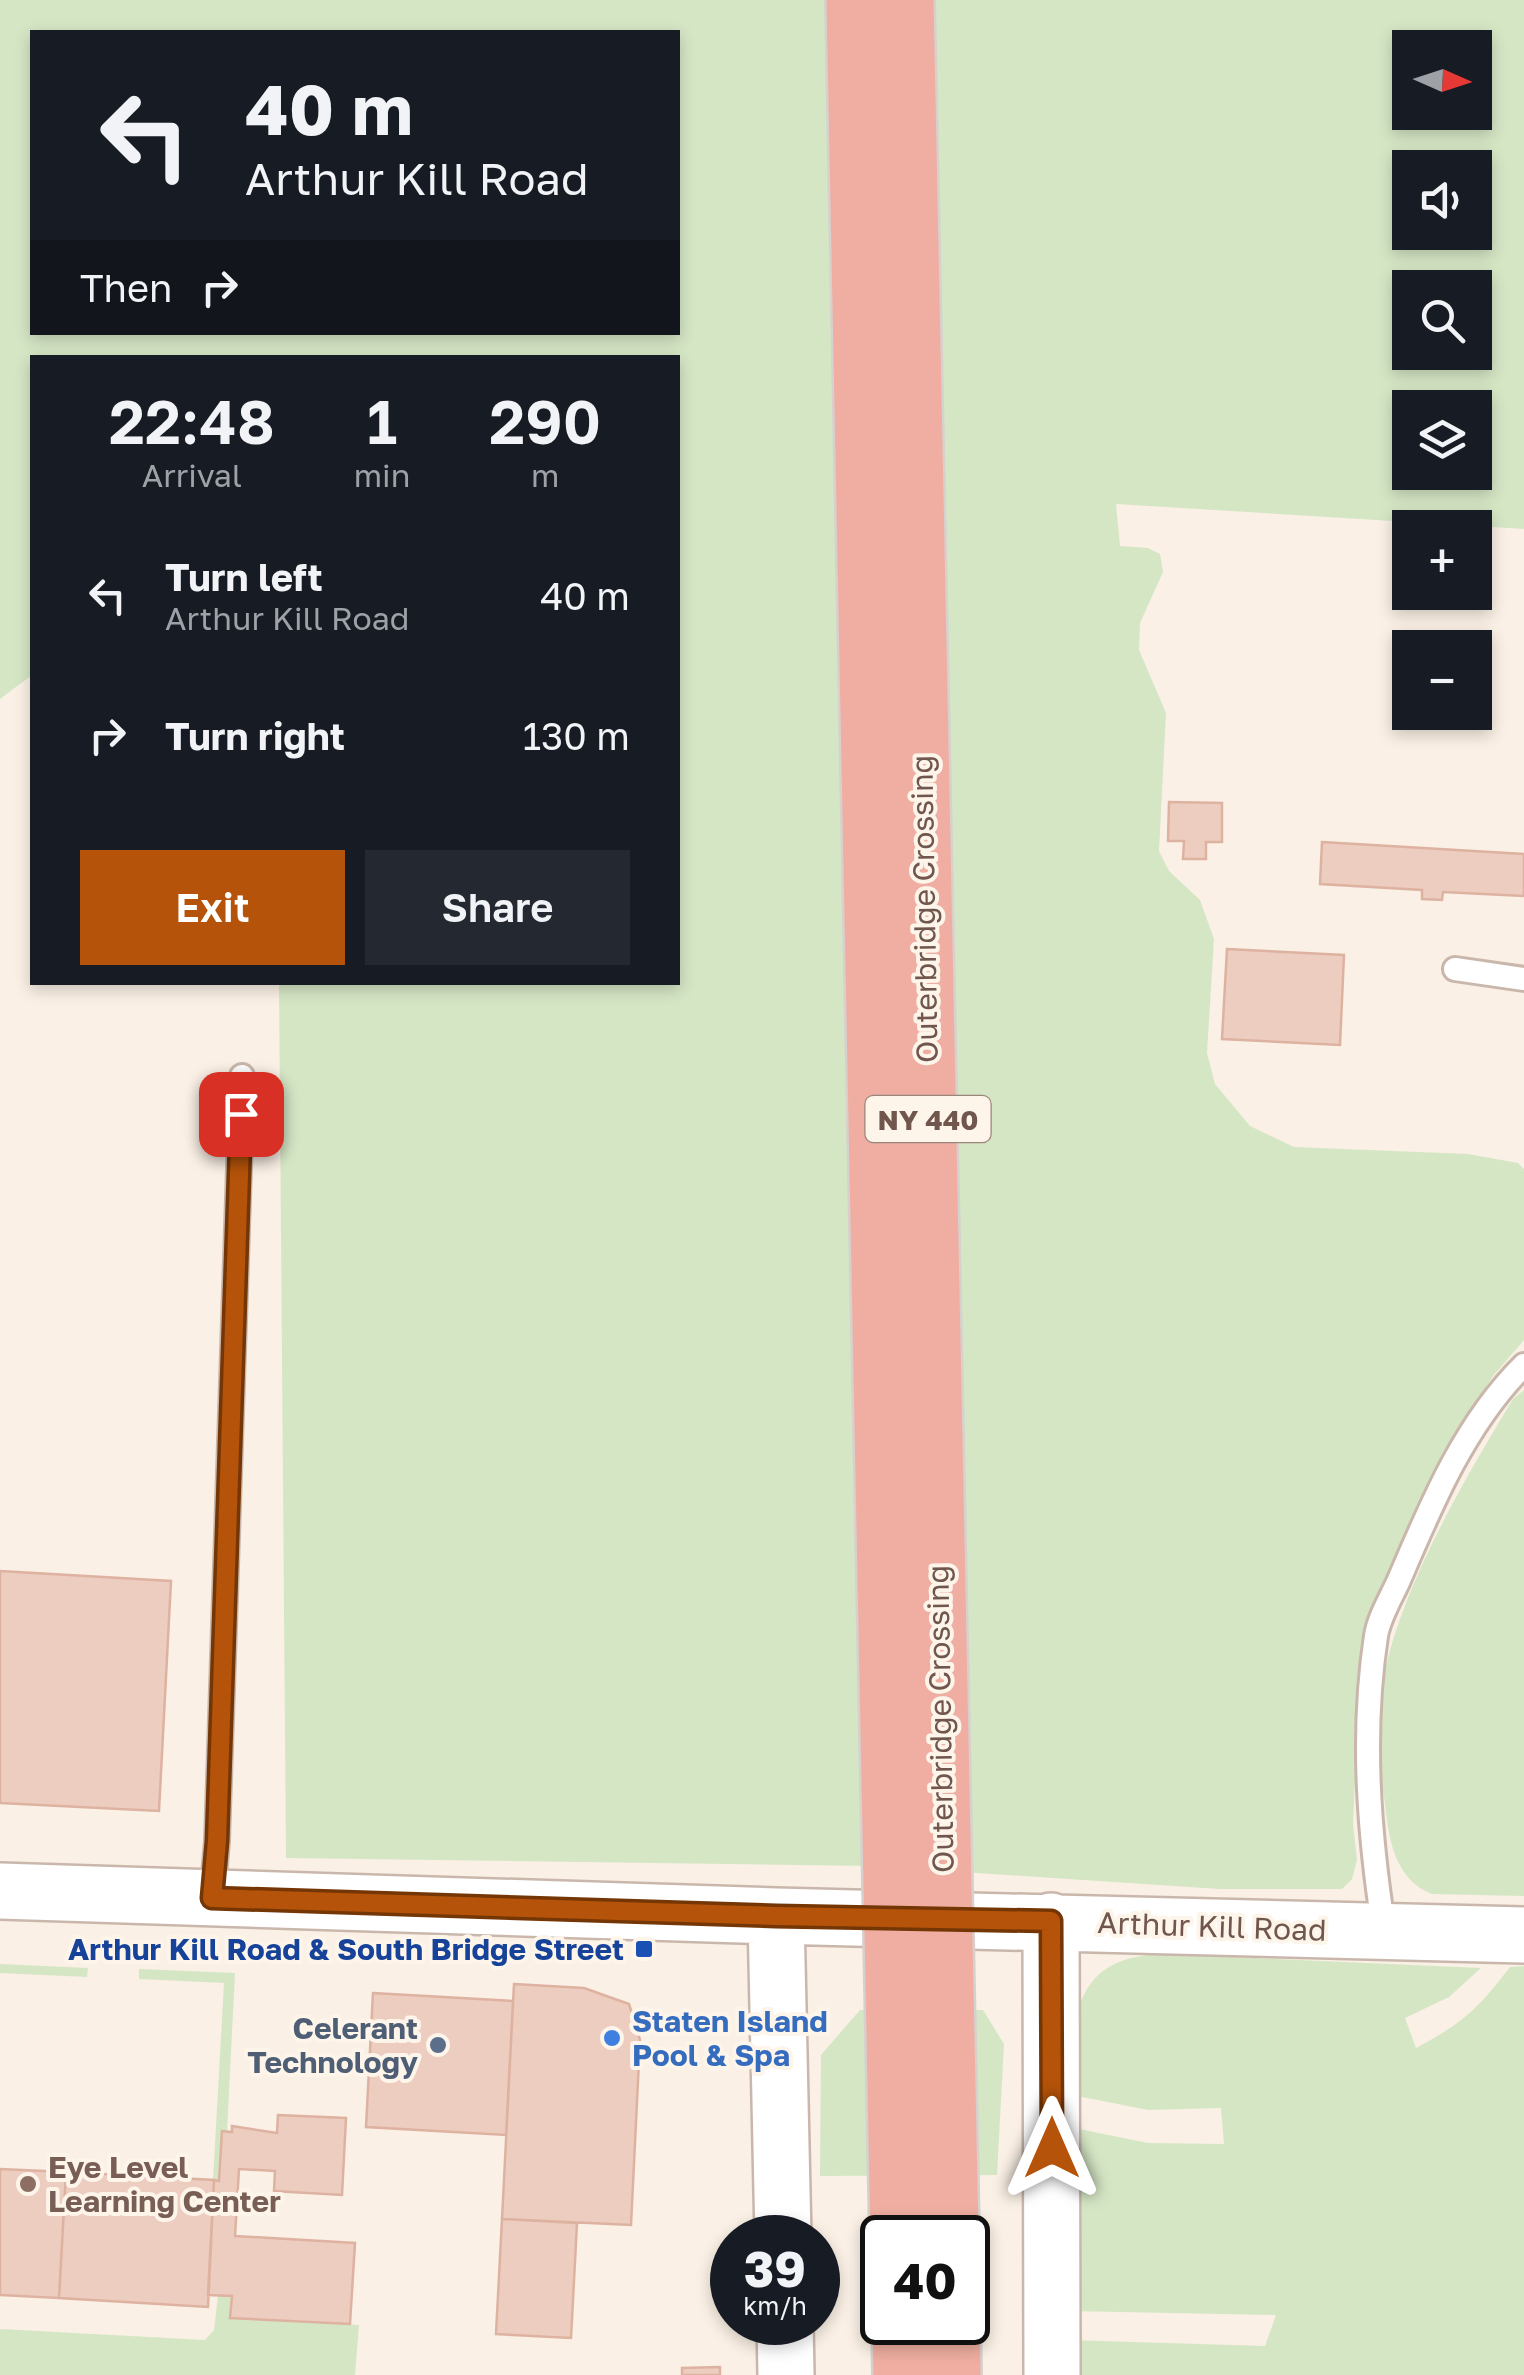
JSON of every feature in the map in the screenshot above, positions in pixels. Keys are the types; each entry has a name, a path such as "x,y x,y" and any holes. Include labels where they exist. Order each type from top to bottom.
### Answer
{"highway":[{"name":"Outerbridge Crossing","path":"854,0 898,2215"},
{"name":"Outerbridge Crossing","path":"906,0 950,2215"},
{"path":"900,2345 901,2375"},
{"path":"952,2345 953,2375"}],"street":[{"name":"Arthur Kill Road","path":"0,1891 1524,1936"},
{"path":"776,1916 783,2215"},
{"path":"1051,1921 1052,2375"},
{"path":"785,2345 786,2375"}],"lane":[{"path":"1456,969 1524,978"},
{"path":"212,1898 218,1822 242,1076"},
{"path":"1384,1932 1371,1850 1368,1737 1376,1632 1434,1497 1500,1388 1524,1365"}],"green space":[{"path":"0,0 1524,0 1524,529 1492,527 1492,510 1392,510 1392,521 1116,504 1120,546 1148,548 1160,554 1163,572 1140,623 1139,650 1166,713 1159,851 1169,871 1200,900 1214,939 1207,1053 1215,1084 1250,1126 1294,1147 1468,1154 1518,1163 1524,1169 1524,1340 1493,1376 1443,1453 1396,1554 1361,1645 1353,1824 1357,1860 1352,1879 1342,1889 1219,1889 871,1866 286,1858 279,985 680,985 680,355 30,355 30,676 0,699"},
{"path":"1524,1390 1524,1896 1432,1894 1404,1871 1390,1838 1378,1740 1382,1688 1406,1602 1425,1558 1513,1399"},
{"path":"1161,1954 1481,1968 1449,1997 1405,2018 1416,2048 1469,2014 1510,1967 1524,1966 1524,2375 1068,2375 1068,2340 1265,2346 1276,2315 1069,2311 1064,2126 1148,2143 1224,2144 1221,2108 1148,2110 1067,2094 1076,2019 1093,1981 1109,1967 1131,1958"},
{"path":"0,1964 88,1968 87,1977 0,1973"},
{"path":"139,1969 235,1973 227,2132 222,2132 219,2181 213,2180 224,1983 139,1979"},
{"path":"860,2010 983,2010 1004,2044 997,2175 820,2176 821,2055"},
{"path":"218,2295 232,2296 231,2318 359,2325 355,2375 0,2375 0,2329 205,2340 214,2330"}],"building":[{"path":"1169,802 1222,803 1222,842 1206,842 1206,859 1183,859 1184,841 1168,841"},
{"path":"1322,842 1524,854 1524,896 1443,892 1442,900 1422,899 1422,890 1320,884"},
{"path":"1227,949 1344,955 1340,1045 1222,1039"},
{"path":"0,1571 171,1581 159,1811 0,1803"},
{"path":"514,1984 584,1988 629,2004 640,2040 631,2225 502,2219"},
{"path":"373,1993 513,2001 506,2135 366,2127"},
{"path":"278,2115 346,2118 342,2195 274,2191 275,2171 239,2169 235,2236 355,2243 350,2324 230,2318 232,2296 208,2295 214,2180 219,2181 222,2131 232,2132 232,2126 277,2133"},
{"path":"0,2169 66,2172 59,2298 0,2295"},
{"path":"66,2172 214,2180 208,2307 59,2298"},
{"path":"502,2219 577,2223 571,2338 496,2334"},
{"path":"720,2367 720,2375 682,2375 682,2368"}],"place":[{"name":"Arthur Kill Road & South Bridge Street","path":"644,1949"},
{"name":"Staten Island Pool & Spa","path":"612,2038"},
{"name":"Celerant Technology","path":"438,2045"},
{"name":"Eye Level Learning Center","path":"28,2184"}],"route":[{"path":"241,1114 212,1898 1051,1921 1052,2148"}]}
